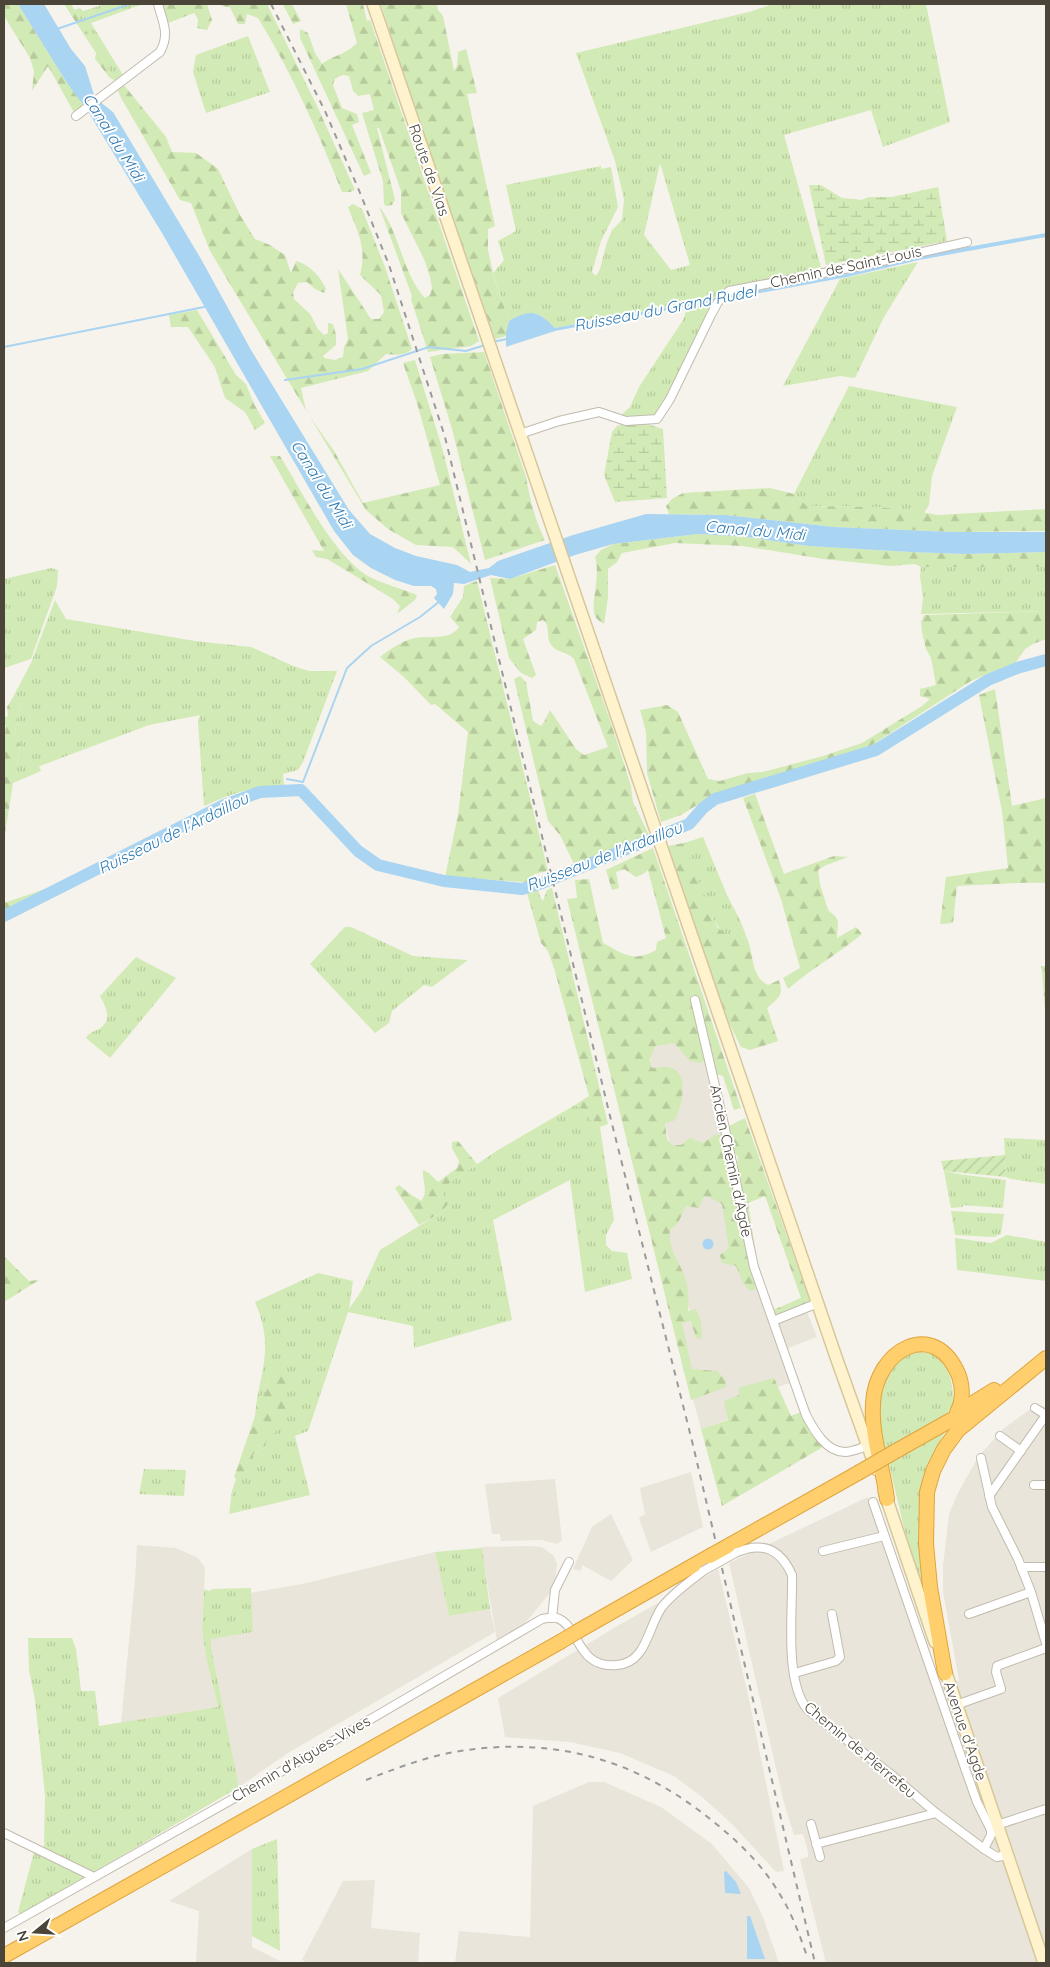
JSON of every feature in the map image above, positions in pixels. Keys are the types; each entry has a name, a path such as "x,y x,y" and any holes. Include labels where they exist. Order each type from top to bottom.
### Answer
{"highway":[{"path":"887,1499 884,1475 876,1442 872,1405 875,1384 886,1363 904,1348 922,1345 942,1350 954,1364 960,1380 962,1396 952,1418"},
{"path":"952,1418 1012,1378 1046,1348"},
{"path":"945,1673 930,1587 926,1544 925,1511 927,1492 933,1471 944,1449 958,1430 1046,1358"},
{"path":"4,1956 710,1556 732,1549 858,1473 1013,1384"}],"main road":[{"name":"Route de Vias","path":"373,4 663,848"},
{"name":"Avenue d'Agde","path":"663,848 1044,1963"}],"street":[{"path":"80,113 160,52 164,44 166,32 158,4"},
{"name":"Chemin de Saint-Louis","path":"520,434 559,421 599,412 626,421 656,419 670,399 718,302 725,294 736,289 860,266 967,242"},
{"name":"Ancien Chemin d'Agde","path":"695,1000 754,1267 806,1415 814,1430 825,1443 835,1450 846,1453 868,1446"},
{"path":"773,1321 818,1303"},
{"path":"989,1496 1046,1415 1035,1408"},
{"path":"1000,1436 1021,1451"},
{"path":"981,1458 992,1507 1030,1592 1046,1643"},
{"path":"1034,1485 1046,1485"},
{"path":"872,1502 974,1794 991,1830 991,1836 984,1848"},
{"path":"822,1551 884,1536"},
{"name":"Chemin de Pierrefeu","path":"732,1549 760,1546 772,1550 788,1564 792,1576 791,1654 801,1702 807,1709 893,1776 936,1813 997,1856 1007,1855"},
{"path":"569,1562 555,1590 552,1618 556,1618 566,1624 586,1654 594,1660 610,1665 626,1664 643,1647 662,1606 732,1549"},
{"path":"1020,1567 1046,1567"},
{"path":"969,1614 1030,1592"},
{"path":"795,1673 836,1661 840,1657 832,1614"},
{"name":"Chemin d'Aigues-Vives","path":"4,1928 278,1773 526,1626 542,1618 552,1618"},
{"path":"956,1704 1001,1689 996,1672 997,1666 1046,1648"},
{"path":"997,1824 1046,1809"},
{"path":"816,1844 936,1813"},
{"path":"811,1824 820,1856"},
{"path":"4,1833 94,1877"}],"shaded area":[{"path":"702,1040 725,1144 684,1144 671,1149 648,1048 664,1044"},
{"path":"703,1192 734,1196 771,1324 807,1312 817,1337 780,1351 790,1383 734,1401 737,1416 701,1429 673,1325 692,1318 660,1217"},
{"path":"1036,1405 1046,1407 1046,1963 826,1963 800,1859 808,1857 808,1852 803,1834 794,1835 783,1799 729,1563 868,1497 935,1689 959,1680 943,1592 943,1566 949,1514 958,1493 978,1457 1003,1429"},
{"path":"691,1472 703,1527 651,1552 639,1518 645,1514 640,1488"},
{"path":"555,1479 562,1540 557,1544 542,1540 501,1541 500,1534 492,1534 485,1484"},
{"path":"611,1514 633,1560 611,1581 582,1565 581,1571 573,1569 592,1527"},
{"path":"137,1545 176,1548 198,1558 205,1568 202,1631 218,1707 121,1723"},
{"path":"481,1547 542,1547 554,1556 557,1564 555,1581 550,1593 525,1623 497,1641"},
{"path":"435,1552 449,1616 490,1609 495,1632 288,1753 239,1787 211,1647 211,1638 253,1632 250,1593 302,1584"},
{"path":"718,1569 747,1690 784,1871 776,1872 733,1825 702,1797 674,1776 620,1753 570,1742 505,1737 498,1698 619,1625"},
{"path":"589,1782 604,1782 661,1807 712,1844 749,1888 763,1917 779,1963 455,1963 459,1931 530,1937 533,1806"},
{"path":"252,1849 252,1947 284,1963 196,1963 199,1911 169,1901"},
{"path":"375,1880 371,1928 420,1933 418,1963 308,1963 302,1960 343,1881"}],"green space":[{"path":"4,4 18,4 67,83 85,106 76,116 48,66 32,91 34,71 30,58 4,16"},
{"path":"64,4 71,4 114,80 110,78 95,59 96,53"},
{"path":"105,4 143,4 91,23 123,75 117,81 114,80 74,10 80,8 83,11"},
{"path":"162,4 207,4 212,20 207,30 197,28 198,19 194,13 168,23"},
{"path":"220,4 267,4 318,108 355,190 342,192 304,103 258,18 247,14 245,24 238,24 230,7"},
{"path":"283,4 292,4 301,21 293,24"},
{"path":"346,4 363,4 367,21 370,20 479,341 471,346 428,352 411,299 412,296 379,206 392,229 411,278 425,298 430,295 432,288 430,277 424,259 401,213 401,191 379,128 377,128 395,200 392,205 386,206 384,204 383,181 362,113 374,110 370,94 358,96 353,91 349,76 343,75 335,78 333,85 342,108 357,114 359,122 352,125 371,173 364,176 300,38 300,29 308,33 315,53 322,64 344,53 357,43"},
{"path":"381,4 437,4 438,10 443,16 454,71 457,66 458,52 466,49 477,93 467,94 495,226 488,229 488,250 494,277 509,321 506,336 495,339 414,108"},
{"path":"773,4 926,4 950,122 883,147 871,110 784,135 821,267 725,290 720,297 555,328 544,317 534,313 528,313 509,321 493,273 504,260 498,241 516,231 506,185 601,166 601,169 611,167 618,207 601,241 592,272 596,276 612,230 622,220 624,199 615,161 576,53 749,12","holes":["660,163 690,265 671,270 644,235"]},
{"path":"248,36 270,92 206,113 193,72 196,55"},
{"path":"124,85 166,137 172,152 196,153 218,169 240,215 255,239 270,245 285,255 291,273 296,261 310,268 321,280 326,289 324,293 315,289 307,282 298,283 293,292 294,299 310,314 318,329 324,335 328,333 328,323 333,324 336,345 323,356 324,358 335,360 343,357 344,347 348,339 338,269 371,319 379,319 384,312 381,295 360,275 362,248 348,207 353,204 362,209 385,267 412,349 403,354 386,354 368,371 301,388 306,410 210,251 191,203 180,200 120,96 117,88"},
{"path":"809,185 821,185 842,198 861,200 869,197 892,197 938,187 947,241 826,265"},
{"path":"918,262 884,317 855,378 840,376 783,386 840,279"},
{"path":"711,301 709,314 661,412 655,416 619,417 630,407 639,387 683,320 688,306"},
{"path":"197,310 236,375 246,384 254,404 265,423 255,430 245,412 225,398 215,367 188,327 171,327 169,315"},
{"path":"484,352 545,540 485,560 452,429 430,357 442,354"},
{"path":"415,360 443,451 471,564 453,547 416,545 388,529 366,510 309,415 334,451 363,503 440,485 417,403 403,363"},
{"path":"849,386 957,407 932,476 929,505 924,513 875,507 807,506 794,494"},
{"path":"622,424 647,424 663,429 667,498 615,502 604,475 612,432 617,426"},
{"path":"270,456 280,456 317,519 351,562 368,576 417,595 415,600 397,614 400,606 393,599 327,559 316,557 312,550 324,551"},
{"path":"770,488 794,494 807,506 875,507 912,510 937,515 1046,509 1046,531 952,532 834,527 725,515 669,514 666,506 672,499 683,493"},
{"path":"698,534 747,537 810,546 912,552 963,554 1046,552 1046,567 921,567 915,564 891,566 823,559 743,546 675,543 622,553 617,562 608,569 608,598 604,624 597,619 594,611 597,572 595,557 601,550 613,544"},
{"path":"555,565 611,723 631,786 633,802 649,835 575,866 560,835 548,821 514,679 520,676 526,682 533,721 541,726 550,710 576,749 584,755 608,747 574,659 552,646 549,641 547,625 543,620 537,622 536,630 523,639 536,675 532,678 521,673 509,658 490,578 509,579"},
{"path":"921,567 1046,567 1046,611 921,614 923,598 920,576"},
{"path":"51,568 58,570 57,586 31,659 4,668 4,579"},
{"path":"477,581 548,871 534,874 543,901 547,890 552,888 608,1124 600,1127 591,1120 587,1111 575,1105 589,1096 554,968 548,951 541,943 524,882 445,877 458,815 468,732 435,704 431,705 404,677 380,657 410,639 445,636 455,631 459,627 450,617 463,597 464,586"},
{"path":"55,600 66,619 195,641 251,647 309,671 337,671 303,762 298,770 283,774 284,785 243,791 204,806 198,722 200,715 149,725 16,775 20,744 14,736 20,707 12,699 31,663"},
{"path":"1046,611 1046,639 1025,649 1016,662 971,681 866,749 715,794 681,815 661,822 647,773 646,732 640,710 667,705 678,712 708,779 720,781 748,773 763,772 823,756 862,743 922,706 930,699 920,696 920,689 936,685 931,658 926,649 922,632 921,622 924,615"},
{"path":"995,689 1012,806 1046,798 1046,883 957,886 953,923 940,924 946,877 1008,868 1002,811 979,695"},
{"path":"12,699 20,707 14,736 20,744 16,774 39,766 41,771 13,783 4,840 4,744 6,725 4,726 4,718 8,716 7,707"},
{"path":"755,794 784,874 834,856 848,857 818,870 820,884 828,910 838,921 837,938 856,927 862,934 788,989 783,978 800,968 781,899 743,798"},
{"path":"703,837 747,938 727,935 721,930 708,908 684,843"},
{"path":"684,843 717,927 727,935 747,938 756,971 763,981 768,985 779,980 781,993 767,1008 778,1041 750,1050 741,1047 727,1019 667,846"},
{"path":"653,848 741,1108 734,1110 723,1076 716,1074 712,1056 700,1063 690,1061 674,1043 655,1046 650,1059 652,1068 672,1068 679,1074 683,1087 677,1116 674,1121 665,1123 667,1139 672,1145 681,1145 690,1138 703,1143 715,1135 723,1134 758,1288 750,1291 743,1283 736,1266 722,1263 720,1255 729,1248 722,1204 704,1196 699,1208 686,1206 678,1223 670,1230 670,1242 687,1284 688,1311 696,1309 701,1322 702,1339 696,1338 691,1321 682,1323 692,1369 717,1371 726,1380 726,1387 691,1400 567,899 577,898 575,880 589,879 603,943 629,956 641,956 656,950 657,942 666,938 648,870 636,877 624,869 616,872 619,888 612,890 606,870"},
{"path":"45,890 4,910 4,903"},
{"path":"345,927 351,927 413,956 468,960 432,987 424,985 392,1011 389,1023 375,1033 310,964"},
{"path":"136,957 176,978 110,1058 86,1038 106,1022 107,1013 100,996"},
{"path":"1041,966 1046,966 1046,1026 1042,971"},
{"path":"575,1105 587,1111 591,1120 600,1127 614,1220 606,1235 606,1245 612,1251 627,1253 632,1279 585,1292 570,1180 493,1220 512,1320 414,1348 413,1326 348,1312 308,1431 295,1436 310,1495 229,1514 232,1491 236,1479 253,1466 253,1454 265,1448 268,1374 265,1394 257,1398 264,1361 265,1339 255,1302 318,1273 353,1281 349,1309 362,1290 380,1250 440,1213 440,1189 498,1150"},
{"path":"745,1118 811,1304 775,1318 773,1310 801,1298 765,1196 748,1203 758,1268 738,1181 738,1157 732,1149 727,1127"},
{"path":"1004,1138 1046,1140 1046,1184 1006,1177"},
{"path":"458,1141 477,1164 441,1189 448,1204 440,1213 419,1225 395,1188 399,1185 421,1201 425,1194 423,1170 438,1182 457,1168 459,1161 452,1148 452,1142"},
{"path":"1005,1155 1006,1177 944,1171 941,1161"},
{"path":"944,1171 1006,1180 1003,1208 963,1205 963,1207 951,1208"},
{"path":"951,1211 1004,1214 1001,1234 994,1237 955,1235"},
{"path":"1007,1235 1046,1242 1046,1281 957,1270 955,1238 991,1243"},
{"path":"4,1256 29,1281 39,1280 4,1302"},
{"path":"920,1352 934,1355 945,1366 952,1384 954,1404 946,1414 885,1451 879,1424 877,1401 890,1368 905,1356"},
{"path":"282,1369 287,1388 285,1417 275,1432 267,1437 265,1448 253,1454 253,1466 236,1479 234,1477 255,1416 257,1398 265,1394 268,1374"},
{"path":"774,1378 791,1416 801,1412 810,1432 823,1447 722,1506 701,1429 728,1420 724,1401 739,1395 738,1388"},
{"path":"946,1430 926,1468 919,1507 921,1580 908,1545 889,1464"},
{"path":"144,1469 186,1470 184,1496 139,1494"},
{"path":"482,1548 490,1609 449,1616 435,1552"},
{"path":"251,1588 253,1632 211,1639 239,1787 94,1872 49,1853 44,1848 45,1795 35,1700 29,1670 28,1638 72,1638 76,1649 81,1691 95,1691 99,1726 218,1707 202,1631 204,1589 210,1591 212,1589"},
{"path":"277,1839 280,1951 252,1936 252,1849"},
{"path":"34,1852 82,1873 84,1877 83,1880 20,1914 18,1912"}],"water":[{"name":"Canal du Midi","path":"18,4 44,4 71,49 85,66 95,98 113,112 201,259 251,350 349,510 370,534 395,548 416,556 457,565 470,572 489,568 498,561 573,535 646,514 725,515 834,527 952,532 1046,532 1046,552 963,554 911,552 809,546 747,537 698,534 613,544 575,555 510,579 491,575 464,584 454,583 453,594 444,609 434,598 437,594 436,589 431,586 414,586 395,580 371,568 353,555 334,531 162,233 87,110 67,83"},
{"path":"1046,233 1046,237 919,260 847,277 555,331 506,347 506,333 509,321 523,314 534,313 539,315 555,328 846,274 918,256"},
{"path":"708,1238 714,1244 708,1250 702,1244"},
{"path":"726,1871 736,1882 741,1894 725,1893 724,1872"},
{"path":"747,1916 750,1916 765,1959 747,1959"}],"waterway":[{"path":"57,29 130,4"},
{"path":"4,347 204,307"},
{"name":"Ruisseau du Grand Rudel","path":"492,342 507,339"},
{"name":"Ruisseau du Grand Rudel","path":"285,380 362,369 429,347 466,351 485,345"},
{"path":"287,779 303,782 347,668 371,646 420,617 440,601"},
{"name":"Ruisseau de l'Ardaillou","path":"4,916 222,806 260,792 301,790 358,851 378,865 444,881 522,889 542,883 689,824 703,808 715,799 876,750 988,680 1017,668 1046,660"}],"railway":[{"path":"271,4 325,111 389,265 445,437 610,1116 692,1441 815,1963"},
{"path":"366,1780 424,1759 460,1751 496,1747 531,1747 564,1751 596,1758 627,1769 657,1783 687,1801 715,1823 750,1855 766,1873 784,1901 808,1959"}]}
